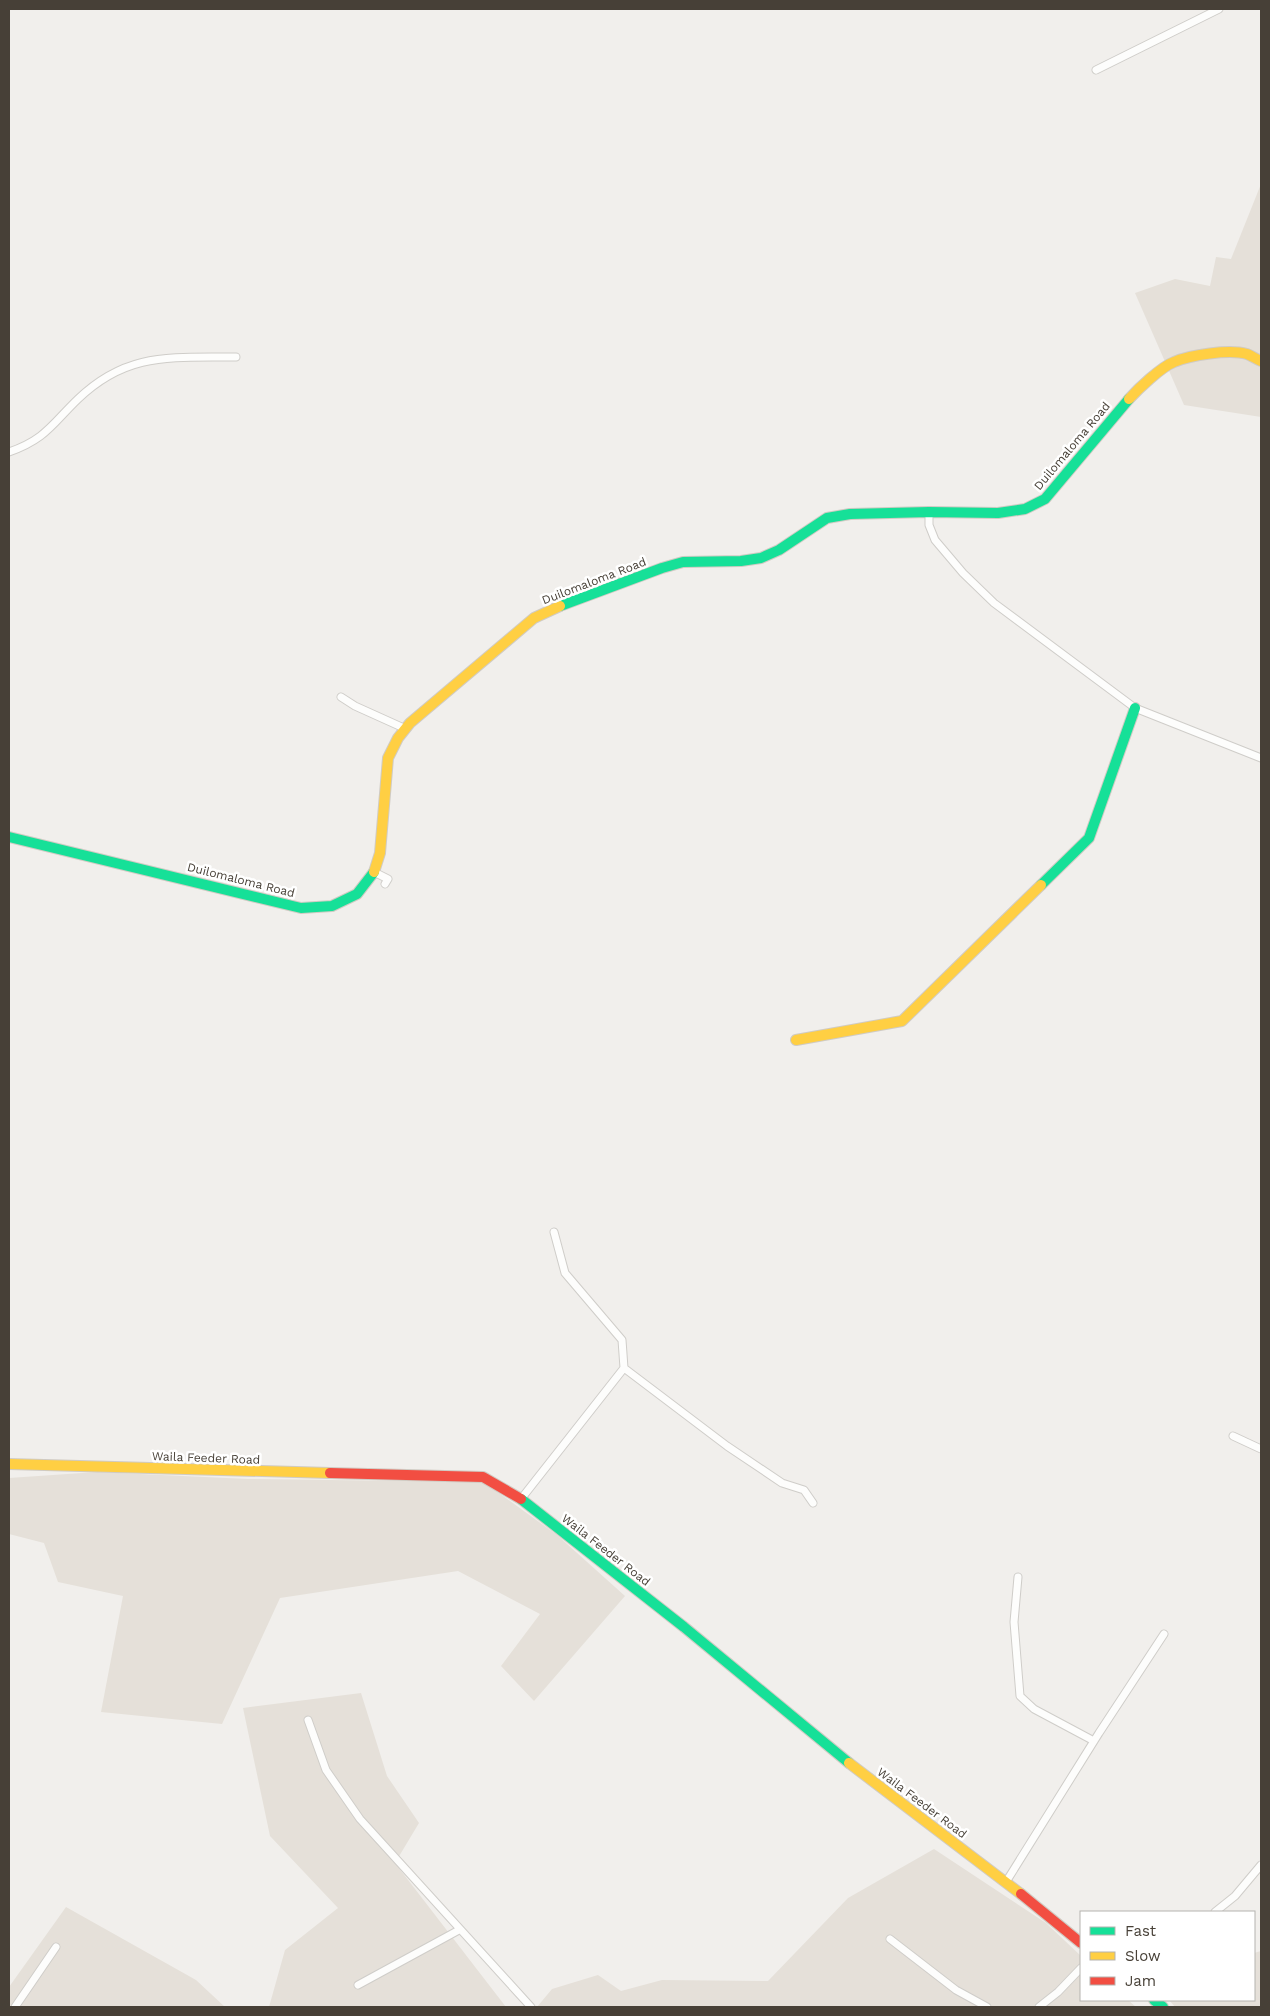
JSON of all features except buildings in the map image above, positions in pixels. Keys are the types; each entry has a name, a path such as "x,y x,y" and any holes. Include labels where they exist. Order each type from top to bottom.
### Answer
{"street":[{"path":"1096,70 1219,9"},
{"name":"Duilomaloma Road","path":"9,837 301,908 332,906 357,894 374,872 380,853 388,758 398,738 534,618 662,568 683,562 741,561 761,558 778,550 827,518 850,514 998,513 1025,509 1045,499 1138,389 1174,362 1201,355 1224,353 1246,354 1261,361"},
{"path":"9,452 44,435 78,399 104,377 122,368 138,362 160,359 236,357"},
{"path":"928,512 929,525 935,540 994,603 1135,708 1261,758"},
{"path":"341,697 355,706 406,729"},
{"path":"796,1040 902,1021 1089,838 1135,708"},
{"path":"374,872 388,879 385,884"},
{"path":"521,1499 624,1368 622,1340 565,1273 554,1232"},
{"path":"624,1368 735,1451 782,1482 804,1490 813,1503"},
{"path":"1233,1436 1261,1449"},
{"name":"Waila Feeder Road","path":"9,1464 483,1477 521,1499 684,1627 863,1774 1006,1882 1080,1942"},
{"path":"1018,1577 1014,1622 1020,1696 1034,1708 1094,1741"},
{"path":"1006,1882 1094,1741 1164,1634"},
{"path":"308,1720 326,1770 360,1819 531,2007"},
{"path":"1216,1911 1235,1896 1261,1865"},
{"path":"358,1985 459,1930"},
{"path":"890,1939 956,1990 987,2007"},
{"path":"15,2007 56,1947"},
{"path":"1039,2007 1058,1992 1080,1969"}],"shaded area":[{"path":"1261,184 1261,417 1184,405 1135,293 1175,279 1210,286 1216,257 1231,259"},
{"path":"97,1472 248,1479 484,1482 557,1535 625,1596 534,1701 501,1666 540,1614 458,1571 280,1598 222,1724 101,1712 123,1596 58,1582 44,1543 9,1534 9,1478"},
{"path":"361,1693 387,1776 419,1823 395,1863 506,2007 269,2007 285,1950 338,1908 270,1836 243,1708"},
{"path":"934,1849 1046,1923 1080,1955 1080,2001 1129,2001 1136,2007 537,2007 552,1989 598,1975 621,1991 662,1980 768,1981 848,1898"},
{"path":"66,1907 196,1980 225,2007 9,2007 9,1987"},
{"path":"1261,1951 1261,2007 1175,2007 1170,2001 1255,2001 1255,1953"}],"traffic: fast":[{"path":"560,606 683,562 741,561 761,558 779,550 827,518 850,514 998,513 1025,509 1045,499 1129,399"},
{"path":"1041,885 1089,838 1135,708"},
{"path":"9,837 301,908 332,906 357,894 374,872"},
{"path":"521,1499 684,1627 849,1763"},
{"path":"1155,2001 1163,2007"}],"traffic: slow":[{"path":"1129,399 1156,373 1181,359 1210,353 1230,352 1247,354 1261,361"},
{"path":"374,872 380,853 388,758 398,738 410,723 534,618 560,606"},
{"path":"796,1040 902,1021 1041,885"},
{"path":"9,1464 330,1473"},
{"path":"849,1763 1021,1894"}],"traffic: jam":[{"path":"330,1473 483,1477 521,1499"},
{"path":"1021,1894 1080,1942"}]}
